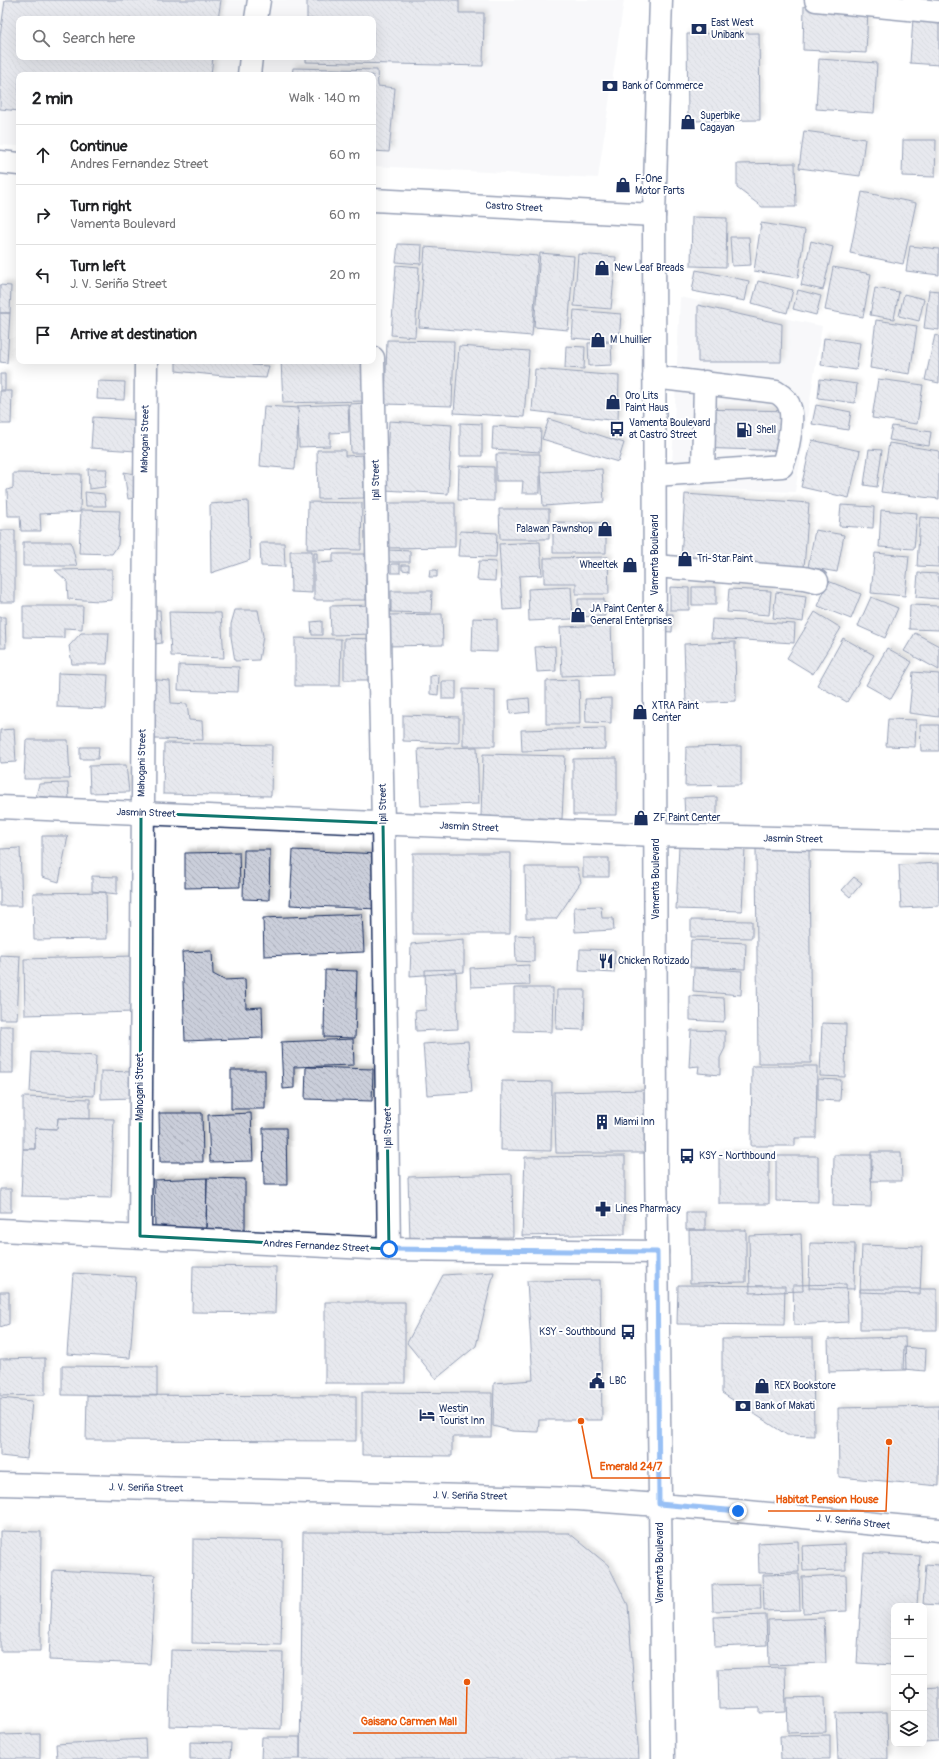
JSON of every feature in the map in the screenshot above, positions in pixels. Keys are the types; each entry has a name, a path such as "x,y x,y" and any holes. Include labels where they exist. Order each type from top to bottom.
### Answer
{"street":[{"path":"256,16 259,0"},
{"name":"Vamenta Boulevard","path":"661,0 654,215 654,377 657,1252 662,1759"},
{"path":"816,0 939,12"},
{"path":"249,72 251,60"},
{"path":"0,162 16,164"},
{"name":"Castro Street","path":"376,200 654,215"},
{"name":"Mahogani Street","path":"140,1236 141,813 146,364"},
{"name":"Ipil Street","path":"373,364 383,823 389,1249"},
{"path":"654,377 705,382 776,392 784,397 791,409 790,437 785,460 782,466 655,475"},
{"path":"703,472 705,382"},
{"path":"655,566 804,578 818,581"},
{"name":"Jasmin Street","path":"0,807 656,835 939,842"},
{"name":"Andres Fernandez Street","path":"0,1230 389,1249 657,1252"},
{"name":"J. V. Seriña Street","path":"0,1484 578,1499 659,1504 939,1530"}],"highlighted area":[{"path":"141,813 383,823 389,1249 140,1236"}],"shaded area":[{"path":"0,0 624,0 598,178 376,166 376,72 16,72 16,146 0,145"},
{"path":"680,297 822,326 795,492 671,487"}],"building":[{"path":"5,0 221,0 218,16 16,16 16,60 213,60 211,72 16,72 16,111 0,109 0,36"},
{"path":"307,0 459,0 459,13 484,13 483,66 306,62 306,60 376,60 376,16 307,16"},
{"path":"804,6 868,9 866,53 803,50"},
{"path":"913,18 939,19 939,65 910,63"},
{"path":"759,33 760,120 688,121 687,34"},
{"path":"819,59 877,63 874,113 816,109"},
{"path":"293,68 377,70 378,86 395,88 389,152 376,151 376,72 292,72"},
{"path":"804,131 865,139 860,176 799,168"},
{"path":"903,140 936,140 935,177 902,176"},
{"path":"795,163 796,207 762,207 737,188 737,164"},
{"path":"862,192 916,203 903,264 850,253"},
{"path":"692,217 727,218 726,267 691,266"},
{"path":"761,223 805,230 798,278 754,271"},
{"path":"730,237 749,237 751,265 732,266"},
{"path":"811,241 833,247 823,290 801,285"},
{"path":"398,244 422,245 421,264 396,262"},
{"path":"910,246 939,249 939,275 906,271"},
{"path":"425,247 538,256 532,336 419,327"},
{"path":"540,253 574,256 568,330 534,327"},
{"path":"578,254 616,257 611,309 574,306"},
{"path":"396,265 419,267 415,337 391,335"},
{"path":"833,267 871,274 863,317 825,310"},
{"path":"696,270 749,281 745,301 692,291"},
{"path":"758,281 793,290 787,313 752,303"},
{"path":"0,285 11,286 10,313 0,313"},
{"path":"875,288 899,292 894,319 870,315"},
{"path":"798,290 821,296 816,315 793,309"},
{"path":"929,290 939,291 939,330 924,328"},
{"path":"904,294 924,299 919,321 899,316"},
{"path":"698,305 782,324 781,362 698,362"},
{"path":"574,310 621,314 619,342 572,338"},
{"path":"0,313 10,313 7,363 0,362"},
{"path":"876,320 917,326 910,374 870,368"},
{"path":"935,335 939,336 939,383 925,380"},
{"path":"824,338 860,343 856,370 821,365"},
{"path":"387,340 454,341 452,406 385,404"},
{"path":"611,342 612,365 589,366 588,343"},
{"path":"459,346 529,351 524,417 454,413"},
{"path":"566,346 585,347 584,369 565,368"},
{"path":"176,364 252,364 269,366 266,378 224,376 176,371"},
{"path":"281,364 364,364 365,401 283,403"},
{"path":"535,369 619,376 618,421 532,411"},
{"path":"0,374 5,374 5,390 0,390"},
{"path":"820,379 857,384 855,403 818,398"},
{"path":"878,379 923,385 917,424 872,418"},
{"path":"98,381 125,382 124,400 97,399"},
{"path":"0,391 12,391 11,424 0,424"},
{"path":"367,403 368,453 351,453 349,404"},
{"path":"348,404 349,432 330,433 330,446 299,447 298,406"},
{"path":"816,405 851,412 848,430 812,424"},
{"path":"264,406 299,408 295,469 260,466"},
{"name":"Shell","path":"695,409 794,411 793,451 694,448"},
{"path":"93,417 138,420 136,451 91,448"},
{"path":"549,419 624,443 618,462 542,439"},
{"path":"389,421 452,425 448,494 385,490"},
{"path":"460,423 482,424 482,456 460,456"},
{"path":"493,426 541,429 540,452 492,449"},
{"path":"892,426 931,432 929,446 889,440"},
{"path":"812,440 860,451 849,498 801,487"},
{"path":"889,443 939,451 939,499 881,492"},
{"path":"869,449 882,450 877,487 864,485"},
{"path":"317,450 345,450 345,456 363,455 364,498 318,499"},
{"path":"496,454 540,454 540,493 522,493 523,481 496,481"},
{"path":"459,466 494,467 494,501 458,500"},
{"path":"88,469 107,469 105,487 89,489"},
{"path":"602,469 604,502 543,506 541,472"},
{"path":"124,472 135,474 135,498 128,499"},
{"path":"13,473 81,474 80,512 40,514 41,531 21,531 20,516 8,516 7,490 13,488"},
{"path":"85,492 104,494 106,506 86,506"},
{"path":"685,494 809,503 804,568 681,559"},
{"path":"248,501 250,560 211,573 210,504"},
{"path":"308,502 362,503 361,550 307,549"},
{"path":"388,503 455,503 455,547 388,548"},
{"path":"841,505 874,507 873,528 839,526"},
{"path":"499,509 549,509 549,539 500,539"},
{"path":"81,510 120,511 118,545 112,554 79,553"},
{"path":"881,510 917,513 914,549 879,547"},
{"path":"920,517 939,518 939,567 917,566"},
{"path":"553,522 606,523 606,553 553,553"},
{"path":"0,530 15,530 15,602 0,602"},
{"path":"815,530 844,535 837,572 808,567"},
{"path":"460,531 497,533 496,557 458,556"},
{"path":"23,542 71,542 77,566 23,566"},
{"path":"540,542 542,575 519,576 521,609 503,610 499,544"},
{"path":"260,543 284,543 285,567 261,566"},
{"path":"388,550 410,551 410,562 389,562"},
{"path":"290,551 312,551 312,593 291,592"},
{"path":"314,553 317,553 317,563 333,562 333,554 365,554 366,600 314,600"},
{"path":"875,553 909,556 905,596 871,593"},
{"path":"608,557 609,594 576,594 576,583 544,583 544,558"},
{"path":"479,561 496,562 495,581 477,580"},
{"path":"391,564 400,564 400,573 391,573"},
{"path":"402,565 409,565 409,571 402,570"},
{"path":"112,569 112,600 99,601 68,599 67,581 55,570"},
{"path":"430,570 437,570 437,577 429,577"},
{"path":"918,573 939,574 939,599 916,597"},
{"path":"828,581 861,594 851,619 818,606"},
{"path":"571,587 573,619 529,621 528,589"},
{"path":"670,587 689,588 689,610 670,610"},
{"path":"692,587 716,587 716,605 692,605"},
{"path":"729,589 771,591 769,615 727,612"},
{"path":"391,591 432,591 431,613 391,612"},
{"path":"776,592 806,596 803,622 773,618"},
{"path":"871,597 898,608 885,638 858,626"},
{"path":"578,599 604,599 605,616 578,617"},
{"path":"375,605 375,634 331,635 330,606"},
{"path":"910,605 939,606 939,630 909,629"},
{"path":"23,606 83,606 82,629 64,628 64,638 23,637"},
{"path":"148,610 160,610 162,643 148,645"},
{"path":"235,610 258,610 263,636 259,660 235,661 231,637 231,624"},
{"path":"169,612 221,613 224,658 171,656"},
{"path":"815,612 841,628 813,674 787,658"},
{"path":"442,614 443,645 387,646 387,615"},
{"path":"662,614 673,614 672,632 656,631"},
{"path":"0,617 5,617 6,648 0,648"},
{"path":"473,618 497,619 497,652 472,651"},
{"path":"712,619 795,624 794,643 711,638"},
{"path":"322,621 322,635 312,635 311,622"},
{"path":"611,625 613,674 562,676 560,627"},
{"path":"81,633 109,633 107,664 72,664 69,646"},
{"path":"915,633 939,646 939,670 904,651"},
{"path":"295,638 341,639 340,686 295,686"},
{"path":"344,638 373,639 373,680 344,680"},
{"path":"843,638 874,655 847,702 817,685"},
{"path":"735,642 736,701 686,703 684,644"},
{"path":"555,646 556,671 537,672 535,647"},
{"path":"887,648 912,662 891,699 866,685"},
{"path":"179,665 239,667 238,692 178,690"},
{"path":"913,672 939,674 939,717 909,713"},
{"path":"58,673 108,675 106,709 57,707"},
{"path":"439,675 438,695 430,694 430,676"},
{"path":"148,679 170,681 171,703 187,704 189,720 202,721 203,740 152,739"},
{"path":"579,680 580,724 546,724 546,681"},
{"path":"442,681 456,681 456,699 442,699"},
{"path":"463,689 495,690 495,746 463,746"},
{"path":"529,698 530,712 510,714 509,700"},
{"path":"611,698 611,723 586,722 585,699"},
{"path":"403,715 459,717 459,743 403,741"},
{"path":"888,719 916,720 915,747 886,746"},
{"path":"920,725 939,725 939,751 921,751"},
{"path":"605,728 605,749 522,751 521,730"},
{"path":"14,729 16,762 0,763 0,730"},
{"path":"26,740 68,740 70,779 24,779"},
{"path":"164,743 272,745 271,796 163,794"},
{"path":"741,746 741,785 685,786 686,747"},
{"path":"80,747 99,747 98,759 80,759"},
{"path":"477,747 479,804 421,806 418,749"},
{"path":"483,754 565,756 562,819 481,816"},
{"path":"617,758 617,815 573,815 573,759"},
{"path":"126,765 129,792 90,793 89,766"},
{"path":"68,783 69,799 36,796 39,784"},
{"path":"717,797 717,816 685,817 684,798"},
{"path":"42,836 68,836 59,882 42,877"},
{"path":"679,846 745,848 742,911 676,909"},
{"path":"20,848 22,906 0,906 0,849"},
{"path":"809,848 811,1063 758,1063 756,849"},
{"path":"244,850 270,850 269,900 243,899"},
{"path":"293,850 380,854 377,909 290,905"},
{"path":"239,852 240,887 185,888 185,853"},
{"path":"413,853 511,853 510,934 413,934"},
{"path":"583,858 609,858 609,877 583,877"},
{"path":"939,863 939,906 901,908 899,865"},
{"path":"525,867 577,867 581,882 556,919 526,919"},
{"path":"92,876 117,877 117,894 92,891"},
{"path":"854,877 862,883 850,897 842,890"},
{"path":"106,892 107,939 34,940 33,893"},
{"path":"601,906 602,918 613,918 614,930 575,932 574,907"},
{"path":"362,914 364,952 264,956 263,918"},
{"path":"691,920 752,921 752,938 691,937"},
{"path":"515,935 534,936 534,962 516,961"},
{"path":"464,939 464,972 410,976 411,944"},
{"path":"691,940 746,943 745,969 690,967"},
{"path":"580,949 615,950 614,973 579,971"},
{"path":"212,951 213,974 224,980 245,979 246,1008 262,1007 263,1038 185,1041 182,952"},
{"path":"0,955 20,956 17,1019 0,1019"},
{"path":"133,956 134,1012 25,1015 24,959"},
{"path":"529,965 530,985 471,987 470,968"},
{"path":"694,968 742,971 741,995 693,991"},
{"path":"456,969 458,1029 416,1031 415,1011 426,1010 425,970"},
{"path":"325,970 357,971 355,1038 324,1037"},
{"path":"514,988 553,988 552,1032 514,1031"},
{"path":"557,990 585,990 584,1030 556,1029"},
{"path":"690,996 724,998 725,1019 723,1022 690,1020"},
{"path":"822,1023 846,1024 845,1077 820,1076"},
{"path":"0,1026 13,1026 13,1073 0,1073"},
{"path":"691,1030 725,1031 725,1048 720,1058 720,1075 698,1073 699,1066 689,1067"},
{"path":"353,1039 354,1065 294,1067 294,1088 283,1089 281,1042"},
{"path":"468,1041 472,1092 427,1095 423,1044"},
{"path":"32,1052 96,1056 94,1096 30,1092"},
{"path":"752,1066 817,1066 816,1138 795,1138 795,1146 751,1146"},
{"path":"306,1067 373,1069 372,1101 305,1099"},
{"path":"231,1070 265,1070 265,1109 231,1109"},
{"path":"101,1071 133,1072 133,1098 101,1099"},
{"path":"818,1079 841,1080 840,1101 818,1100"},
{"path":"502,1081 552,1082 551,1151 501,1150"},
{"name":"Miami Inn","path":"648,1090 649,1153 556,1153 554,1092"},
{"path":"23,1097 90,1099 90,1119 58,1118 57,1129 35,1128 35,1149 23,1149"},
{"path":"159,1113 202,1113 203,1162 160,1162"},
{"path":"251,1113 253,1161 210,1162 208,1115"},
{"path":"58,1118 114,1119 111,1198 21,1196 23,1149 35,1149 35,1128 57,1129"},
{"path":"263,1128 286,1128 287,1185 264,1185"},
{"path":"871,1152 901,1152 902,1181 871,1181"},
{"path":"719,1154 769,1154 769,1204 719,1204"},
{"path":"834,1155 872,1155 871,1207 833,1206"},
{"path":"625,1156 625,1234 522,1236 525,1157"},
{"path":"776,1156 818,1156 818,1202 776,1201"},
{"path":"512,1174 513,1237 410,1239 408,1177"},
{"path":"207,1178 206,1230 155,1230 154,1180"},
{"path":"207,1178 245,1179 245,1231 206,1230"},
{"path":"0,1189 11,1189 11,1212 0,1212"},
{"path":"686,1212 705,1212 705,1230 686,1230"},
{"path":"689,1230 746,1230 746,1282 690,1283"},
{"path":"801,1234 803,1291 750,1293 749,1236"},
{"path":"810,1243 855,1244 854,1289 809,1288"},
{"path":"862,1245 922,1247 920,1294 860,1292"},
{"path":"193,1266 276,1267 275,1313 192,1312"},
{"path":"494,1272 476,1346 436,1379 407,1343 443,1275"},
{"path":"73,1273 136,1277 130,1358 67,1354"},
{"path":"600,1280 602,1420 539,1420 538,1432 512,1431 493,1426 494,1383 533,1380 527,1281"},
{"path":"846,1284 848,1322 794,1325 793,1285"},
{"path":"678,1285 785,1286 784,1325 677,1324"},
{"path":"860,1289 937,1289 937,1330 860,1330"},
{"path":"0,1292 9,1292 9,1324 0,1327"},
{"path":"325,1302 405,1302 405,1383 325,1383"},
{"path":"905,1337 906,1370 829,1372 828,1339"},
{"path":"813,1338 814,1436 787,1435 722,1393 722,1339"},
{"path":"904,1347 926,1349 925,1371 903,1369"},
{"path":"45,1358 45,1395 0,1396 0,1359"},
{"path":"62,1366 157,1367 157,1396 62,1395"},
{"name":"Westin Tourist Inn","path":"362,1392 492,1393 491,1437 452,1437 452,1456 362,1455"},
{"path":"87,1395 356,1396 356,1441 86,1440"},
{"path":"0,1398 32,1401 27,1459 0,1456"},
{"path":"939,1406 939,1486 839,1477 838,1408"},
{"path":"0,1531 41,1532 40,1651 0,1651"},
{"path":"303,1532 569,1533 608,1565 628,1605 639,1759 300,1759"},
{"path":"193,1539 283,1541 281,1645 192,1643"},
{"path":"798,1541 799,1572 759,1573 758,1543"},
{"path":"845,1544 846,1570 803,1571 802,1546"},
{"path":"864,1553 920,1556 917,1603 891,1603 891,1665 857,1663"},
{"path":"926,1564 939,1565 939,1605 923,1603"},
{"path":"53,1570 155,1575 150,1664 49,1660"},
{"path":"799,1574 800,1610 764,1611 763,1575"},
{"path":"846,1575 847,1611 803,1613 802,1577"},
{"path":"760,1584 761,1610 713,1611 712,1585"},
{"path":"766,1615 767,1645 715,1647 714,1617"},
{"path":"824,1618 826,1663 769,1665 768,1620"},
{"path":"171,1650 283,1653 281,1729 169,1726"},
{"path":"785,1667 786,1712 760,1713 760,1708 719,1709 718,1669"},
{"path":"939,1687 939,1741 927,1742 927,1688"},
{"path":"825,1697 826,1732 788,1733 787,1698"},
{"path":"887,1712 888,1759 838,1759 836,1713"},
{"path":"40,1734 40,1759 0,1759 0,1735"},
{"path":"830,1735 830,1759 781,1759 780,1736"},
{"path":"262,1737 300,1737 300,1759 261,1759"},
{"path":"145,1739 146,1759 57,1759 56,1744"},
{"path":"190,1742 231,1743 230,1759 190,1759"}],"place":[{"name":"East West Unibank","path":"699,29"},
{"name":"Bank of Commerce","path":"610,86"},
{"name":"Superbike Cagayan","path":"688,122"},
{"name":"F-One Motor Parts","path":"623,185"},
{"name":"New Leaf Breads","path":"602,268"},
{"name":"M Lhuillier","path":"598,340"},
{"name":"Oro Lits Paint Haus","path":"613,402"},
{"name":"Vamenta Boulevard at Castro Street","path":"617,429"},
{"name":"Shell","path":"744,430"},
{"name":"Palawan Pawnshop","path":"605,529"},
{"name":"Tri-Star Paint","path":"685,559"},
{"name":"Wheeltek","path":"630,565"},
{"name":"JA Paint Center & General Enterprises","path":"578,615"},
{"name":"XTRA Paint Center","path":"640,712"},
{"name":"ZF Paint Center","path":"641,818"},
{"name":"Chicken Rotizado","path":"606,961"},
{"name":"Miami Inn","path":"602,1122"},
{"name":"KSY - Northbound","path":"687,1156"},
{"name":"Lines Pharmacy","path":"603,1209"},
{"name":"KSY - Southbound","path":"628,1332"},
{"name":"LBC","path":"597,1381"},
{"name":"REX Bookstore","path":"762,1386"},
{"name":"Bank of Makati","path":"743,1406"},
{"name":"Westin Tourist Inn","path":"427,1415"},
{"name":"Emerald 24/7","path":"581,1421"},
{"name":"Habitat Pension House","path":"889,1442"},
{"name":"Gaisano Carmen Mall","path":"467,1682"}],"route":[{"path":"389,1249 657,1252 659,1504 738,1511"}]}
